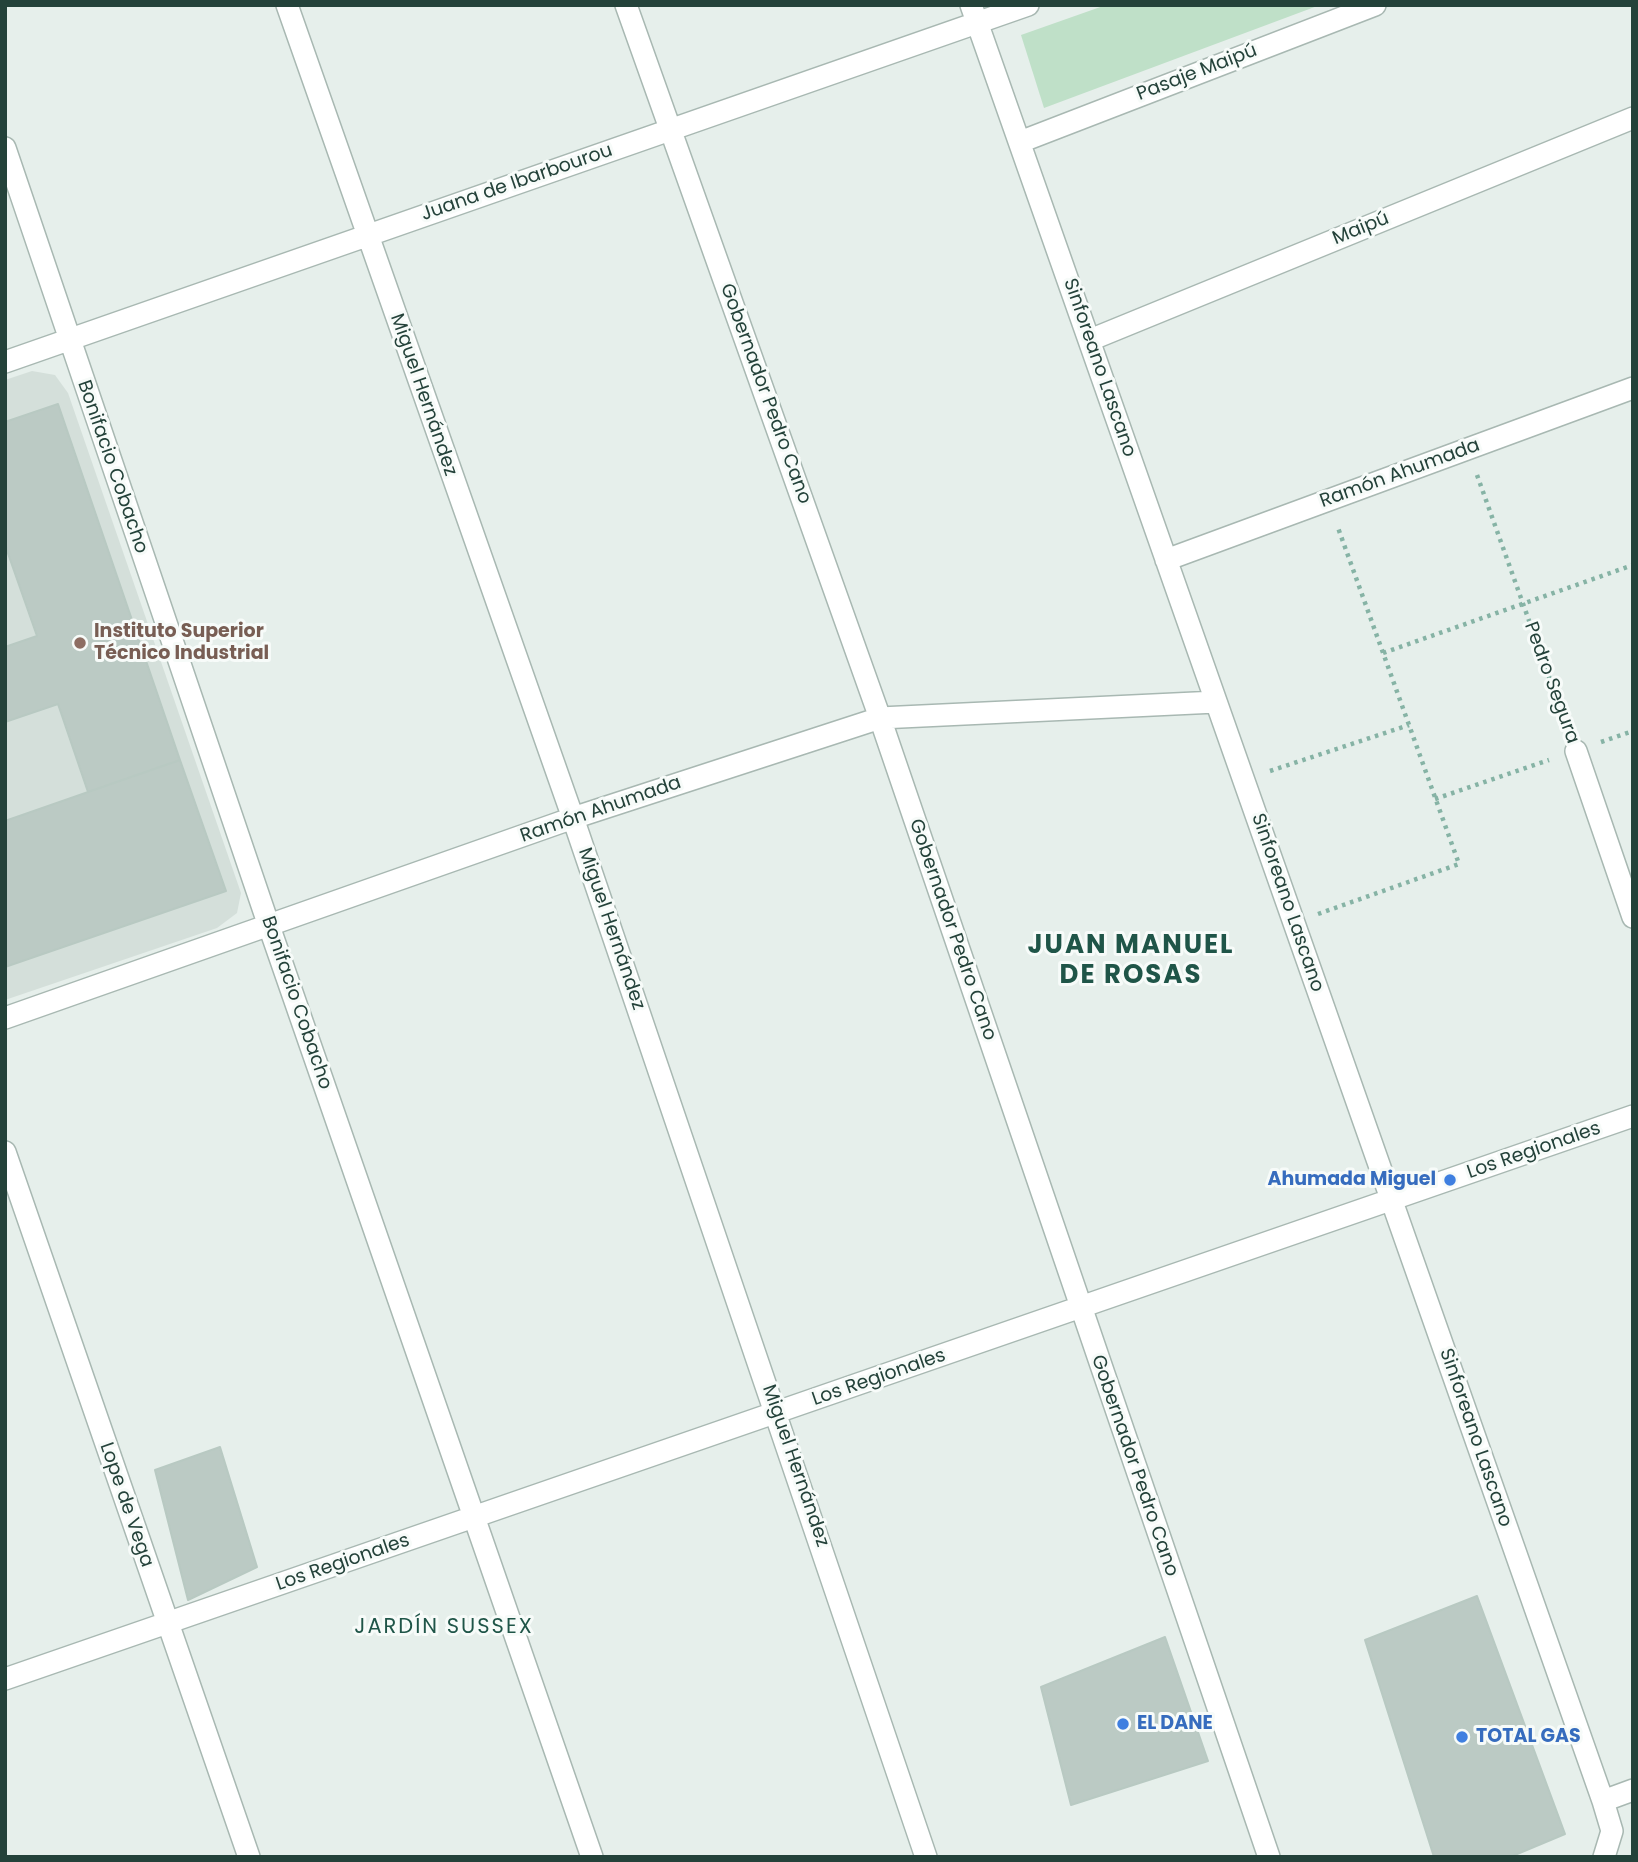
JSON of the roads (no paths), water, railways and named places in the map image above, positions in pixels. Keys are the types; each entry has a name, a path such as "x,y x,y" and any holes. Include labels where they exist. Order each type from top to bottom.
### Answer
{"street":[{"name":"Miguel Hernández","path":"287,5 573,818 926,1857"},
{"name":"Gobernador Pedro Cano","path":"626,5 880,718 1269,1857"},
{"name":"Juana de Ibarbourou","path":"5,362 671,130 975,14 1028,5"},
{"name":"Pasaje Maipú","path":"1020,142 1375,5"},
{"name":"Sinforeano Lascano","path":"975,14 1603,1801 1612,1831 1604,1857"},
{"name":"Maipú","path":"1090,340 1633,118"},
{"name":"Bonifacio Cobacho","path":"5,148 269,926 592,1857"},
{"name":"Ramón Ahumada","path":"1166,560 1633,388"},
{"name":"Ramón Ahumada","path":"5,1018 573,818 880,718 1216,702"},
{"name":"Pedro Segura","path":"1576,751 1633,917"},
{"name":"Los Regionales","path":"5,1679 1633,1116"},
{"name":"Lope de Vega","path":"5,1152 249,1857"},
{"path":"1603,1801 1633,1790"}],"place":[{"name":"Instituto Superior Técnico Industrial","path":"80,643"},
{"name":"Ahumada Miguel","path":"1450,1180"},
{"name":"EL DANE","path":"1123,1724"},
{"name":"TOTAL GAS","path":"1462,1737"}],"district":[{"name":"JUAN MANUEL DE ROSAS","path":"1131,961"},
{"name":"JARDÍN SUSSEX","path":"444,1628"}]}
